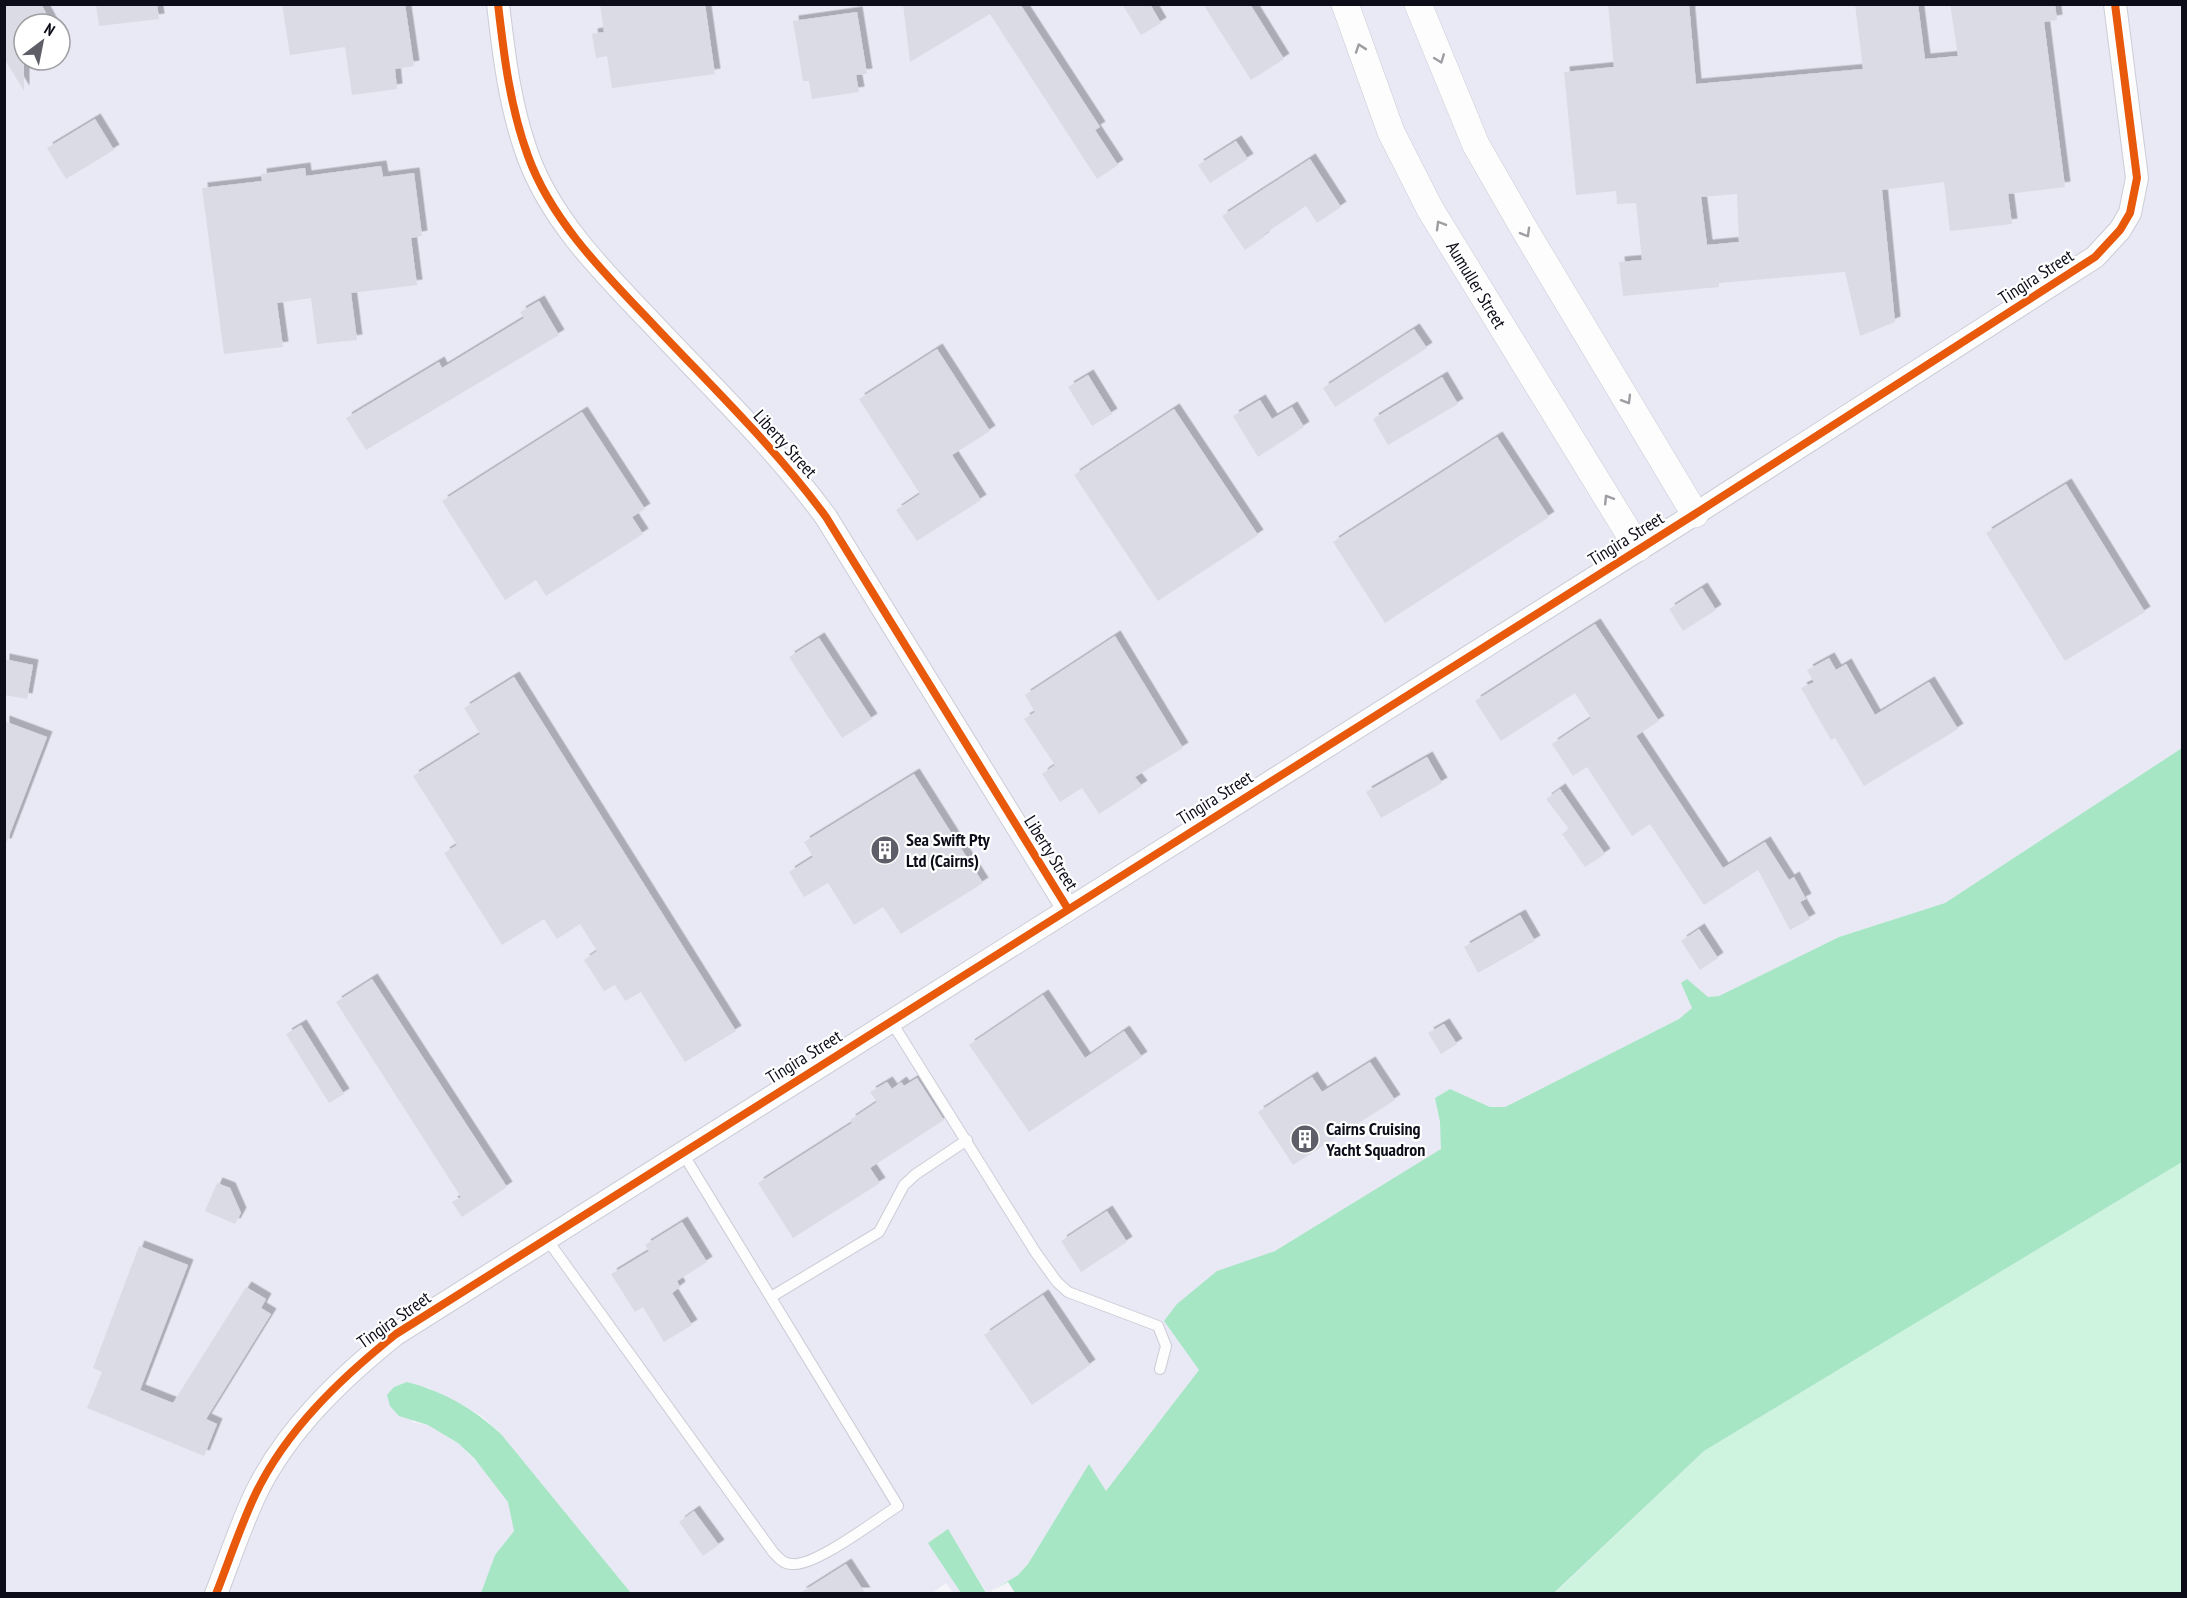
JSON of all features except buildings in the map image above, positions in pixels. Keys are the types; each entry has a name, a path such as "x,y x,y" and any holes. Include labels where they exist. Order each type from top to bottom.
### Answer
{"street":[{"name":"Liberty Street","path":"498,4 514,112 528,158 553,205 611,280 776,455 819,507 1068,909"},
{"name":"Aumuller Street","path":"1345,4 1391,132 1430,209 1638,548"},
{"path":"1418,4 1476,145 1695,514"},
{"name":"Tingira Street","path":"216,1593 256,1494 297,1431 321,1401 353,1368 396,1334 1695,514 2095,257 2108,245 2130,213 2138,178 2115,4"}],"lane":[{"path":"891,1020 1036,1253 1058,1282 1077,1297 1158,1326 1166,1346 1160,1370"},
{"path":"771,1297 879,1232 904,1185 916,1174 967,1140"},
{"path":"546,1238 774,1552 784,1562 799,1564 825,1554 898,1506 682,1152"}],"shaded area":[{"path":"5,5 2182,5 2182,748 1945,903 1839,937 1719,996 1708,997 1681,983 1692,1008 1679,1019 1505,1107 1490,1107 1450,1089 1435,1098 1442,1149 1275,1251 1217,1271 1164,1321 1199,1370 1106,1492 1089,1465 1028,1564 1018,1575 987,1593 947,1529 952,1579 961,1593 953,1593 946,1583 931,1594 631,1593 501,1434 482,1416 427,1387 412,1422 428,1425 458,1443 489,1475 509,1502 514,1531 495,1555 481,1593 5,1594"},
{"path":"2182,748 2182,1162 1704,1451 1554,1593 987,1594 1018,1575 1028,1564 1089,1464 1106,1491 1199,1370 1164,1321 1177,1304 1217,1271 1275,1251 1441,1149 1440,1122 1435,1098 1450,1089 1490,1107 1505,1107 1679,1019 1692,1008 1681,983 1687,979 1708,997 1719,996 1839,937 1945,903"},
{"path":"2182,1162 2182,1593 1554,1594 1704,1451"},
{"path":"407,1382 433,1390 457,1402 501,1434 631,1593 481,1593 495,1555 514,1531 508,1502 474,1458 458,1443 428,1425 399,1416 390,1406 387,1395 394,1387"},
{"path":"948,1529 986,1593 961,1593 928,1543"}],"pier":[{"path":"1008,1582 1015,1593 992,1593 991,1591"}],"cycle path":[{"path":"498,4 512,100 528,156 550,202 580,244 614,284 763,440 826,517 1068,909"},
{"path":"216,1594 255,1495 282,1449 335,1387 396,1334 1695,514 2095,257 2120,230 2130,213 2137,178 2115,4"}],"place":[{"name":"Sea Swift Pty Ltd (Cairns)","path":"885,850"},
{"name":"Cairns Cruising Yacht Squadron","path":"1305,1139"}]}
